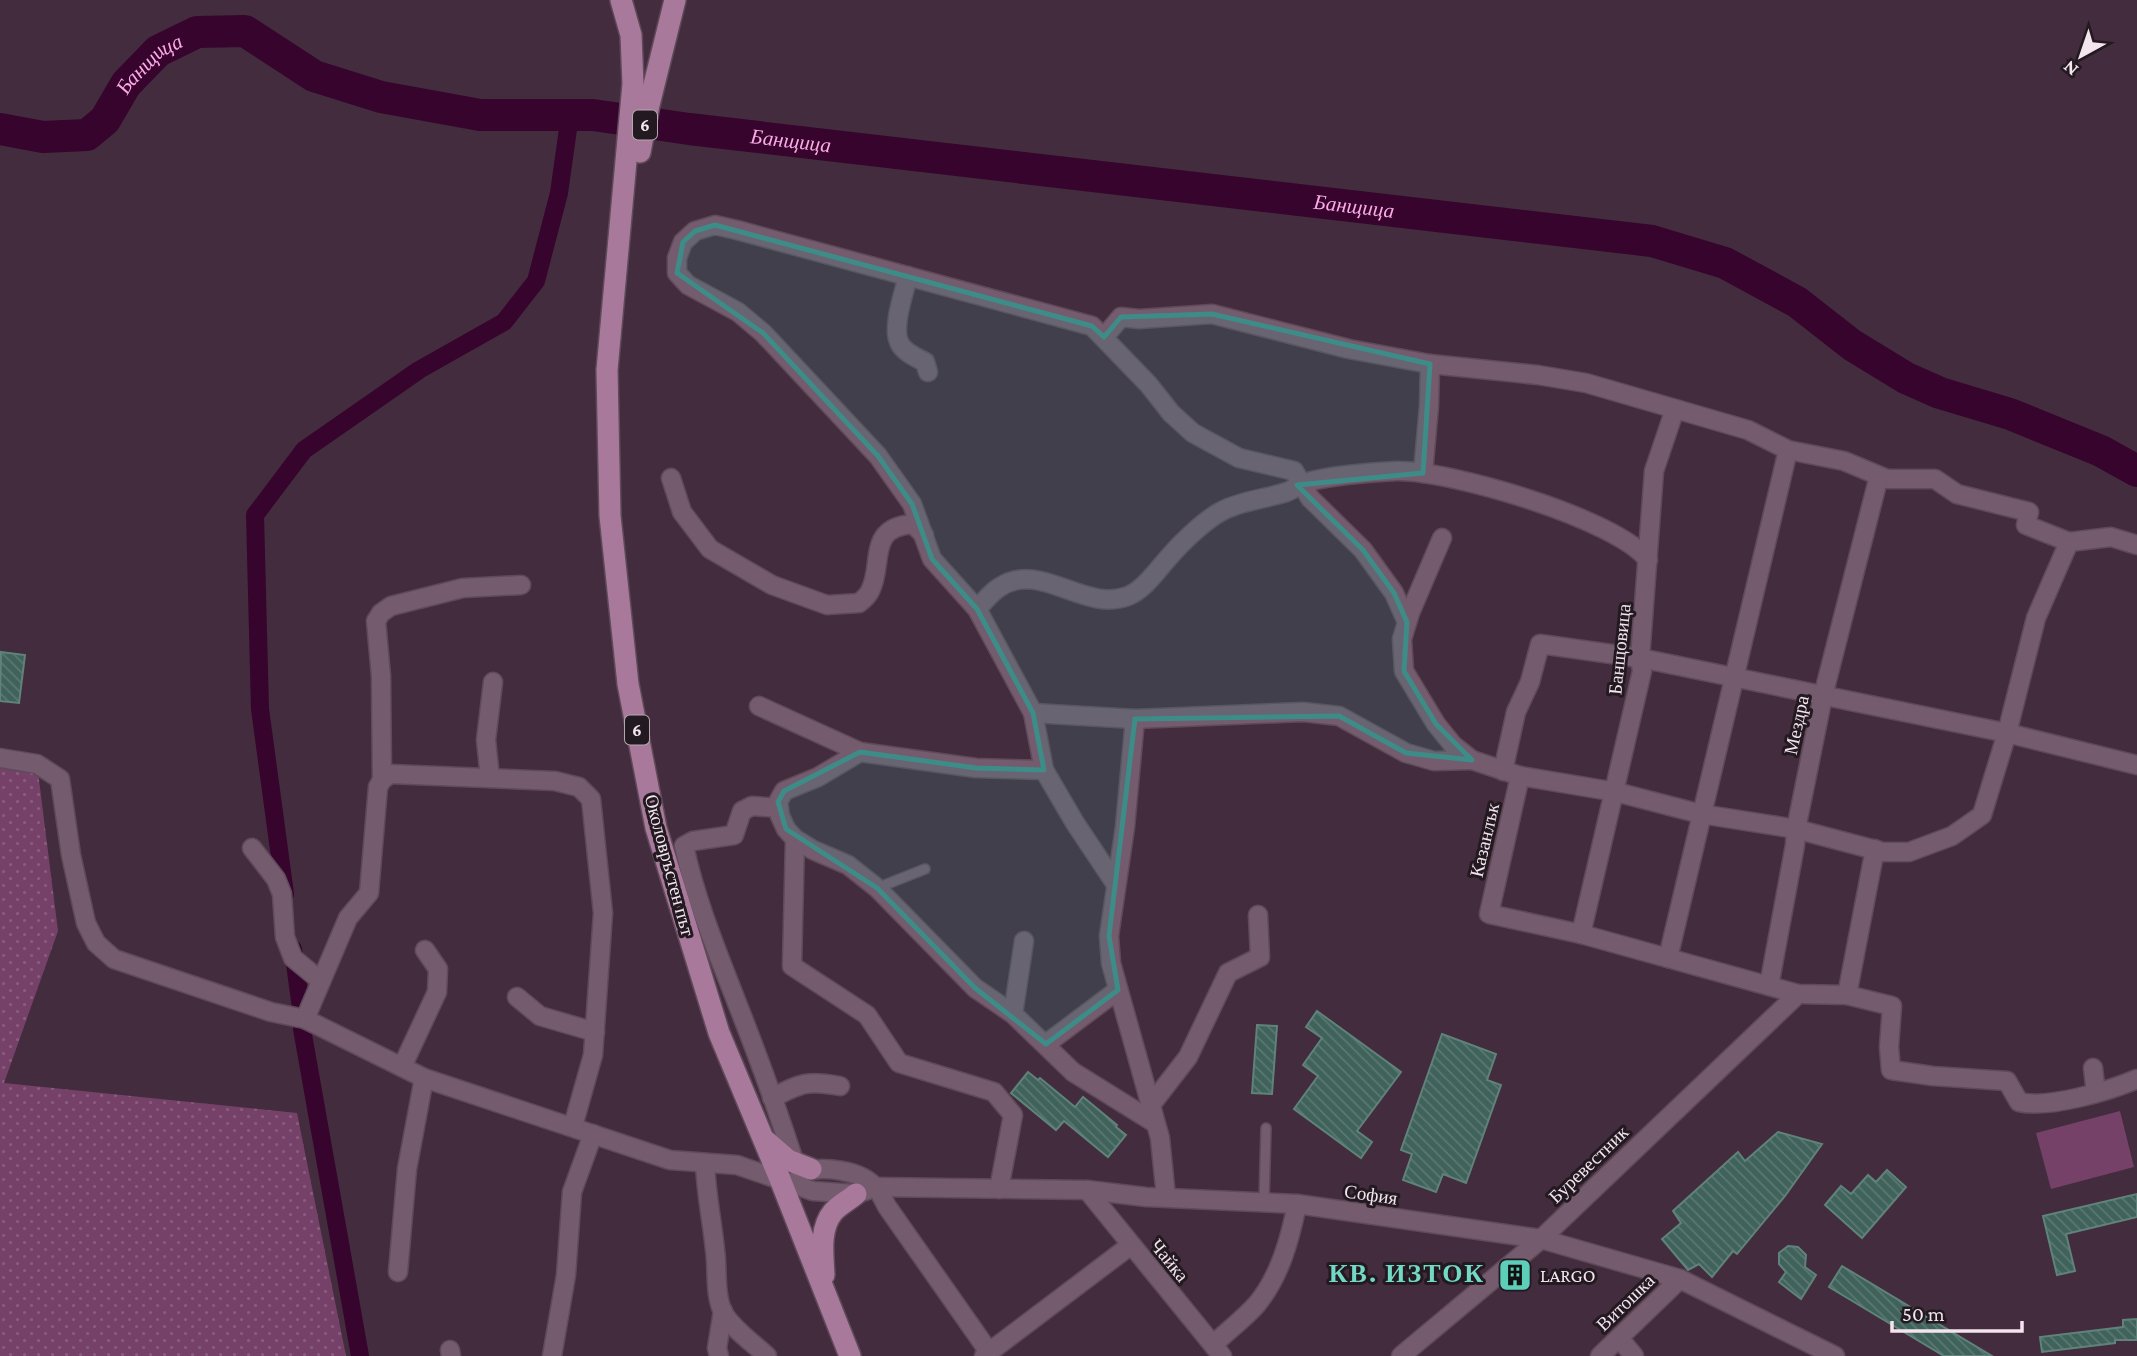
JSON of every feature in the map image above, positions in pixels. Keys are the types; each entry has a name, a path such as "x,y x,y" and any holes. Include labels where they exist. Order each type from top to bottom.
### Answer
{"main road":[{"name":"6","path":"621,0 633,50 626,196"},
{"name":"6","path":"626,196 675,0"},
{"name":"Околовръстен път","path":"626,196 607,370 610,516 628,684 656,828 719,1033 762,1137 795,1171"},
{"path":"795,1171 825,1291 850,1356"},
{"path":"825,1291 823,1239 827,1222 834,1211 866,1191"}],"street":[{"path":"1115,883 1044,770 1033,713 977,608 932,559 912,504 878,456 763,333 738,312 688,285 677,273 677,258 683,242 695,231 715,225 1092,326 1149,385 1171,413 1193,433 1239,458 1294,471 1310,498 1363,550 1394,593 1407,622"},
{"path":"908,276 897,321 899,342 913,356 925,362 928,372"},
{"path":"1104,337 1121,317 1139,319 1212,314 1349,349 1430,364 1538,375 1586,383 1748,430 1788,450 1844,461 1887,480 1935,479 1957,494 2029,512 2026,525 2069,542 2110,537 2137,545"},
{"path":"1423,473 1430,364"},
{"name":"Банщовица","path":"1581,934 1642,671 1640,658 1654,471 1675,409"},
{"path":"1668,958 1788,450"},
{"path":"977,608 999,587 1030,578 1106,599 1128,596 1151,578 1171,554 1223,510 1288,492 1302,484 1330,478 1396,471 1423,473 1532,500 1586,520 1640,549 1648,559"},
{"name":"Мездра","path":"1769,985 1796,829 1823,696 1879,476"},
{"path":"671,478 682,512 710,549 772,585 827,606 859,603 870,591 877,551 891,531 900,525 913,524 924,536"},
{"path":"1442,538 1402,639 1404,671 1436,724 1472,761"},
{"path":"1033,713 1135,719 1303,712 1339,716 1406,753 1434,761 1472,761 1511,774 1616,792 1701,814 1796,829 1875,849 1909,852 1952,836 1982,815 2007,733 2036,618 2069,542"},
{"path":"382,780 381,676 376,621 381,613 391,606 463,588 521,585"},
{"name":"Казанлък","path":"1581,934 1489,914 1511,774 1516,712 1530,682 1540,644 1640,658"},
{"path":"1640,658 2007,733 2137,765"},
{"path":"490,778 485,740 493,682"},
{"path":"759,706 860,752 975,768 1044,770"},
{"path":"1135,719 1125,827 1109,936 1111,963 1160,1138 1166,1197"},
{"path":"860,752 818,777 784,791 778,802 786,829 795,839 813,850 848,865 877,888 975,988 1013,1014 1073,1072 1155,1124"},
{"path":"0,758 37,764 60,779 71,855 86,923 96,943 114,959 271,1012 305,1019 424,1078 670,1160 854,1174 866,1191 888,1208 986,1354 1131,1245"},
{"path":"305,1019 314,976 348,918 369,893 378,787 382,780 390,774 555,781 579,787 591,799 603,913 593,1055 573,1126"},
{"path":"779,808 752,806 742,811 734,835 693,841 684,846 691,880 715,951 772,1098 795,1171"},
{"path":"795,839 792,966 867,1015 899,1063 994,1091 1013,1115 999,1189"},
{"path":"252,848 276,879 282,894 285,937 293,958 314,976"},
{"path":"1847,995 1875,849"},
{"path":"1150,1105 1188,1058 1228,973 1260,957 1258,915"},
{"path":"1581,934 1798,994 1847,995 1892,1006 1889,1048 1891,1070 2007,1081 2019,1102 2031,1105 2105,1092 2137,1079"},
{"path":"1013,1014 1024,941"},
{"path":"402,1067 437,992 438,969 425,950"},
{"path":"1046,1044 1118,990"},
{"name":"Буревестник","path":"1401,1356 1541,1239 1798,994"},
{"path":"517,997 540,1016 594,1032"},
{"path":"2093,1068 2096,1093"},
{"path":"398,1272 407,1168 424,1078"},
{"path":"772,1098 801,1083 818,1082 841,1086"},
{"path":"552,1356 566,1275 572,1192 593,1134"},
{"path":"705,1163 706,1196 723,1311 767,1356"},
{"name":"София","path":"795,1171 813,1191 1087,1190 1297,1204 1541,1239 1680,1279 1831,1355"},
{"name":"Чайка","path":"1087,1190 1217,1352"},
{"path":"1217,1352 1263,1294 1290,1242 1297,1204"},
{"name":"Витошка","path":"1600,1356 1680,1279"},
{"path":"719,1356 717,1348 723,1311"},
{"path":"1619,1338 1634,1356"}],"lane":[{"path":"877,888 925,869"},
{"path":"1264,1202 1266,1128"}],"highlighted area":[{"path":"715,225 737,230 1092,326 1104,337 1121,317 1212,314 1430,364 1423,473 1297,485 1363,550 1394,593 1407,622 1404,671 1436,724 1472,760 1406,753 1339,716 1135,719 1109,936 1118,990 1046,1044 975,988 877,888 786,829 778,802 784,791 860,752 976,768 1044,770 1033,713 977,609 932,559 912,504 878,456 763,333 677,273 683,242 695,231"}],"shaded area":[{"path":"37,764 58,931 4,1083 297,1113 346,1356 0,1356 0,768"},
{"path":"2120,1111 2134,1167 2051,1189 2036,1133"}],"building":[{"path":"1,652 25,655 19,703 0,701"},
{"path":"1317,1011 1401,1072 1357,1131 1372,1142 1361,1158 1294,1109 1318,1076 1303,1065 1322,1038 1306,1027"},
{"path":"1257,1025 1277,1026 1272,1094 1252,1093"},
{"path":"1442,1034 1496,1054 1487,1080 1501,1085 1466,1183 1443,1174 1436,1192 1403,1180 1412,1154 1401,1150"},
{"path":"1028,1072 1038,1080 1040,1078 1075,1107 1083,1097 1117,1125 1126,1135 1108,1157 1064,1121 1056,1130 1011,1093"},
{"path":"1778,1132 1822,1144 1785,1196 1737,1254 1733,1251 1712,1277 1699,1264 1688,1270 1662,1239 1681,1223 1673,1211 1738,1152 1745,1161"},
{"path":"1887,1170 1906,1187 1862,1238 1825,1205 1841,1186 1851,1194 1868,1175 1876,1182"},
{"path":"2137,1194 2137,1217 2066,1234 2075,1271 2057,1275 2043,1216"},
{"path":"1788,1246 1798,1247 1806,1255 1805,1267 1816,1275 1801,1299 1779,1282 1786,1272 1779,1264 1779,1253"},
{"path":"1842,1266 1992,1356 1944,1356 1829,1287"},
{"path":"2137,1319 2137,1340 2115,1340 2115,1343 2042,1352 2040,1337 2123,1327 2123,1320"}],"waterway":[{"name":"Банщица","path":"0,129 43,137 87,135 105,120 126,84 158,51 197,32 245,31 314,76 381,97 480,115 593,115 689,129 1652,241 1725,263 1797,302 1852,345 1906,378 1940,393 2010,414 2101,451 2137,471"},
{"path":"285,894 260,709 255,515 304,450 419,370 504,322 536,281 559,193 570,115"},
{"path":"293,949 301,1008"},
{"path":"302,1029 360,1356"}],"place":[{"name":"LARGO","path":"1515,1275"}],"district":[{"name":"КВ. ИЗТОК","path":"1407,1273"}]}
